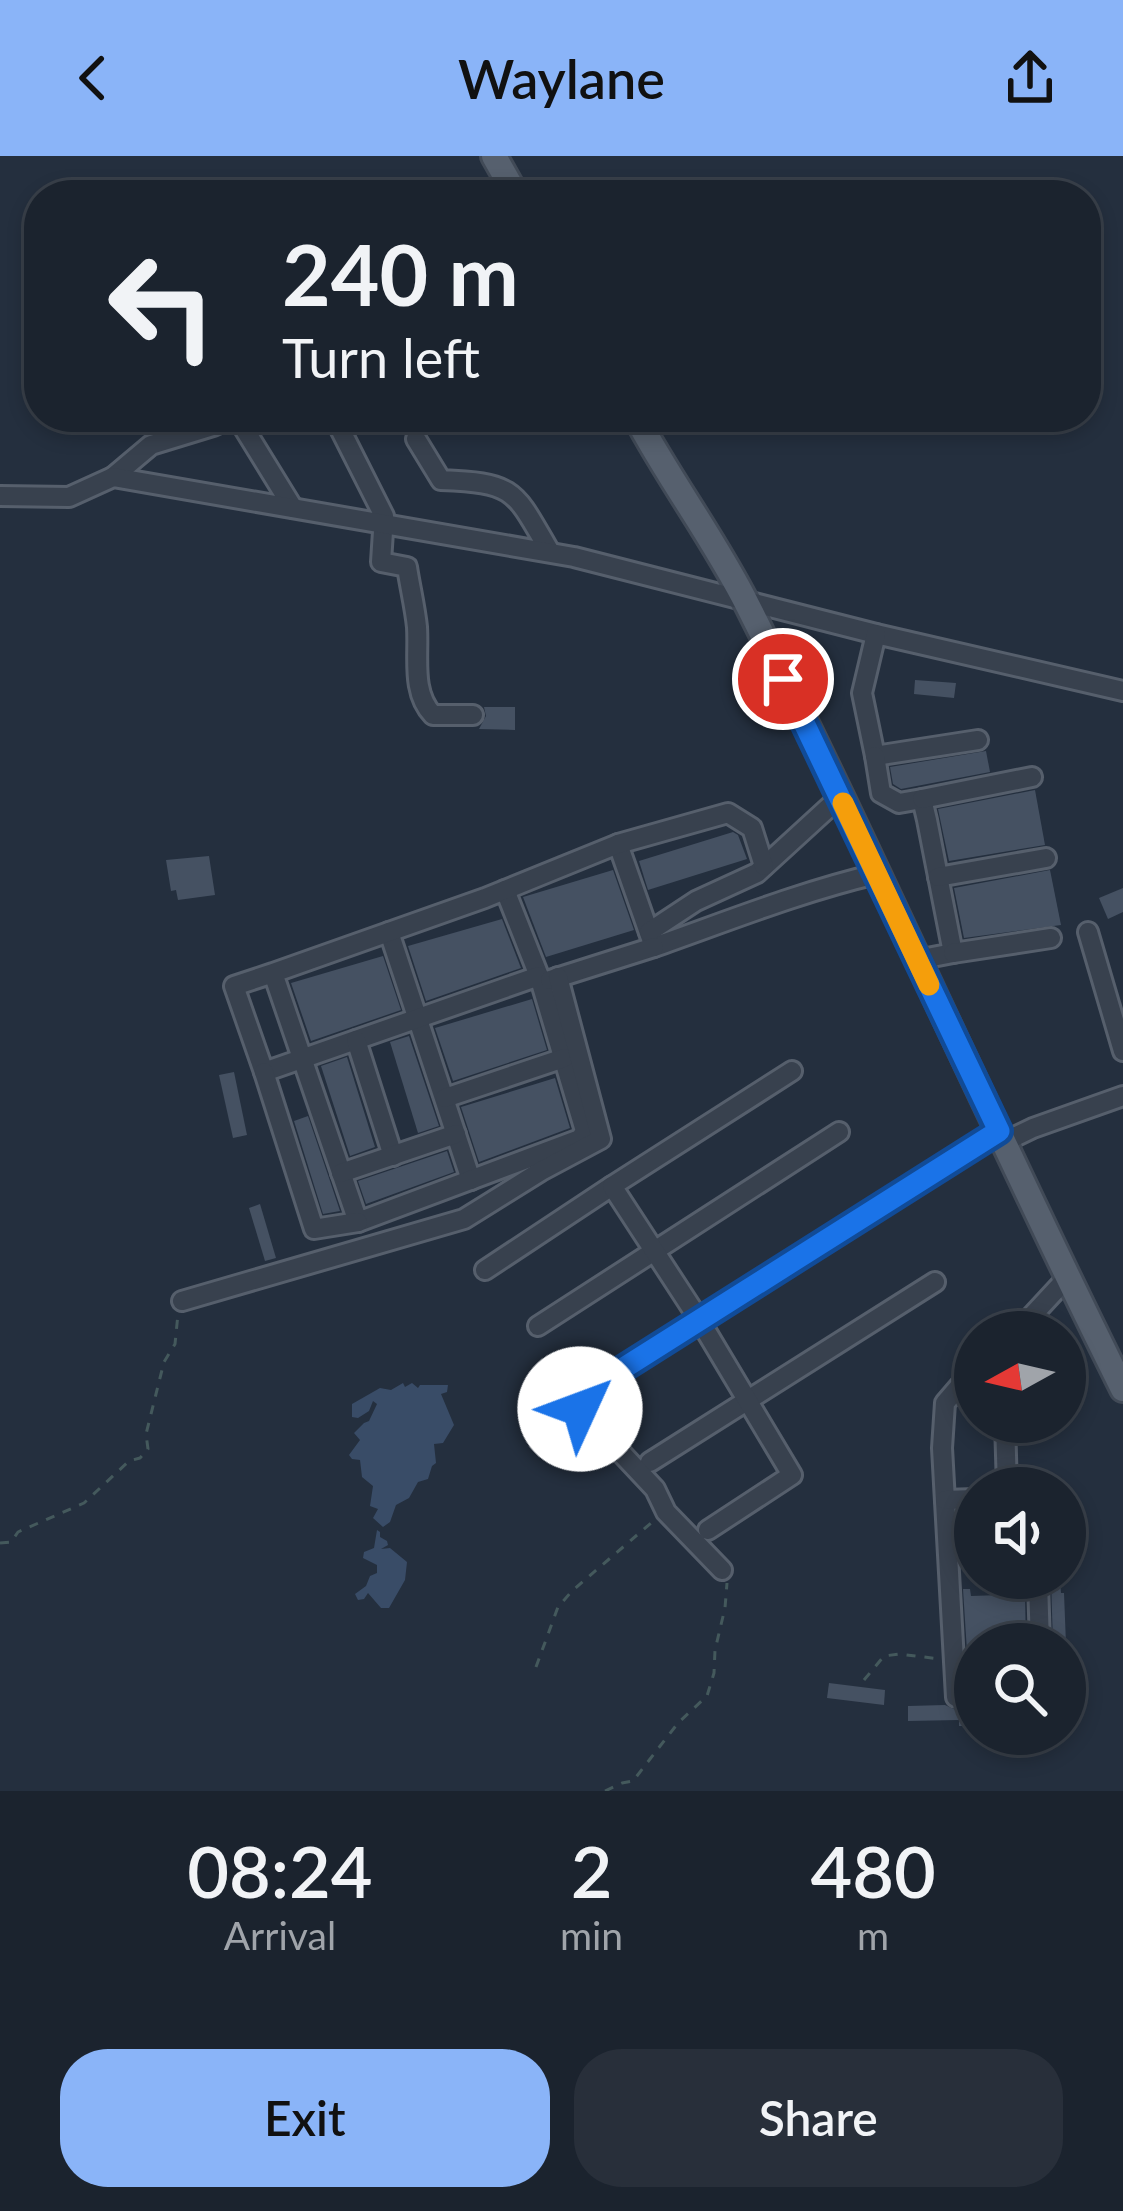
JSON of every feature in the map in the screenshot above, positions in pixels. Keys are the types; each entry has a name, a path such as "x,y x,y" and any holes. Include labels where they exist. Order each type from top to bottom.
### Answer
{"main road":[{"path":"645,432 746,600 1123,1389"}],"street":[{"path":"0,496 69,497 113,477 151,445 193,432"},
{"path":"245,432 293,508"},
{"path":"342,432 384,515 381,562 407,567 420,693 427,710 433,715 473,715"},
{"path":"416,439 440,480 501,487 518,498 550,553"},
{"path":"113,477 550,553 1123,691"},
{"path":"876,634 862,693 881,794 898,802 1032,777"},
{"path":"875,756 978,740"},
{"path":"651,939 697,901 757,873 840,797"},
{"path":"922,799 952,953"},
{"path":"546,979 585,1131 580,1139 358,1222 314,1229 234,986 505,890 618,844 728,813 752,828 764,866"},
{"path":"618,844 651,939"},
{"path":"938,877 1046,858"},
{"path":"264,1072 546,979 651,939 876,874"},
{"path":"182,1301 464,1219 601,1139 546,979 505,890"},
{"path":"389,932 471,1180"},
{"path":"1088,932 1123,1051"},
{"path":"917,959 1052,938"},
{"path":"273,973 358,1222"},
{"path":"356,1040 393,1156"},
{"path":"445,1098 564,1058"},
{"path":"485,1270 792,1071"},
{"path":"722,1570 666,1512 655,1489 580,1409 589,1390 1002,1136 1123,1096"},
{"path":"538,1326 839,1132"},
{"path":"341,1173 456,1134"},
{"path":"612,1186 792,1475 708,1531"},
{"path":"1036,1311 1067,1278"},
{"path":"650,1462 935,1282"},
{"path":"954,1392 945,1402 943,1448 954,1661"},
{"path":"945,1500 954,1500"}],"path":[{"path":"0,1543 11,1542 18,1532 84,1503 148,1449 146,1434 164,1362 175,1344 182,1301"},
{"path":"536,1667 558,1607 654,1520 660,1500"},
{"path":"604,1791 633,1781 678,1723 707,1696 725,1608 727,1584 722,1570"},
{"path":"864,1680 884,1656 954,1661"}],"water":[{"path":"403,1383 418,1388 448,1385 441,1394 454,1425 443,1443 434,1444 436,1463 428,1479 418,1482 409,1498 396,1505 383,1527 373,1518 378,1509 370,1506 373,1486 362,1477 360,1460 349,1455 360,1440 354,1433 369,1421 377,1404 373,1401 369,1411 358,1418 352,1417 352,1404 380,1388 391,1390"},
{"path":"377,1530 388,1545 381,1549 390,1548 407,1562 405,1580 389,1608 381,1608 368,1593 358,1600 355,1594 377,1573 377,1565 363,1558 364,1552 374,1548"}],"building":[{"path":"915,680 956,683 954,698 914,694"},
{"path":"484,707 515,707 515,730 479,729 486,716"},
{"path":"986,751 990,772 901,789 893,784 890,767"},
{"path":"1035,790 1045,845 949,861 938,809"},
{"path":"733,832 747,859 648,890 639,861"},
{"path":"209,856 215,895 178,900 176,890 171,891 166,860"},
{"path":"613,870 634,930 546,957 523,897"},
{"path":"1050,870 1061,925 964,938 954,888"},
{"path":"1123,888 1123,912 1108,919 1099,898"},
{"path":"502,919 521,968 426,1001 408,946"},
{"path":"383,956 401,1010 311,1041 291,983"},
{"path":"532,999 547,1050 453,1081 435,1028"},
{"path":"409,1036 439,1126 418,1133 390,1042"},
{"path":"347,1057 375,1147 350,1156 321,1066"},
{"path":"234,1072 247,1135 233,1138 219,1075"},
{"path":"555,1078 570,1128 479,1162 461,1107"},
{"path":"308,1116 340,1211 323,1214 294,1121"},
{"path":"447,1151 454,1172 366,1204 358,1181"},
{"path":"260,1204 276,1258 265,1261 249,1208"},
{"path":"577,1353 590,1373 575,1386 561,1363"},
{"path":"964,1599 1025,1599 1026,1623 965,1623"},
{"path":"1052,1599 1064,1599 1065,1623 1052,1623"},
{"path":"829,1683 885,1690 884,1705 827,1698"},
{"path":"945,1705 954,1709 954,1720 908,1721 908,1706"}],"slow traffic":[{"path":"843,803 929,985"}],"route":[{"path":"580,1409 589,1390 999,1131 783,679"}]}
